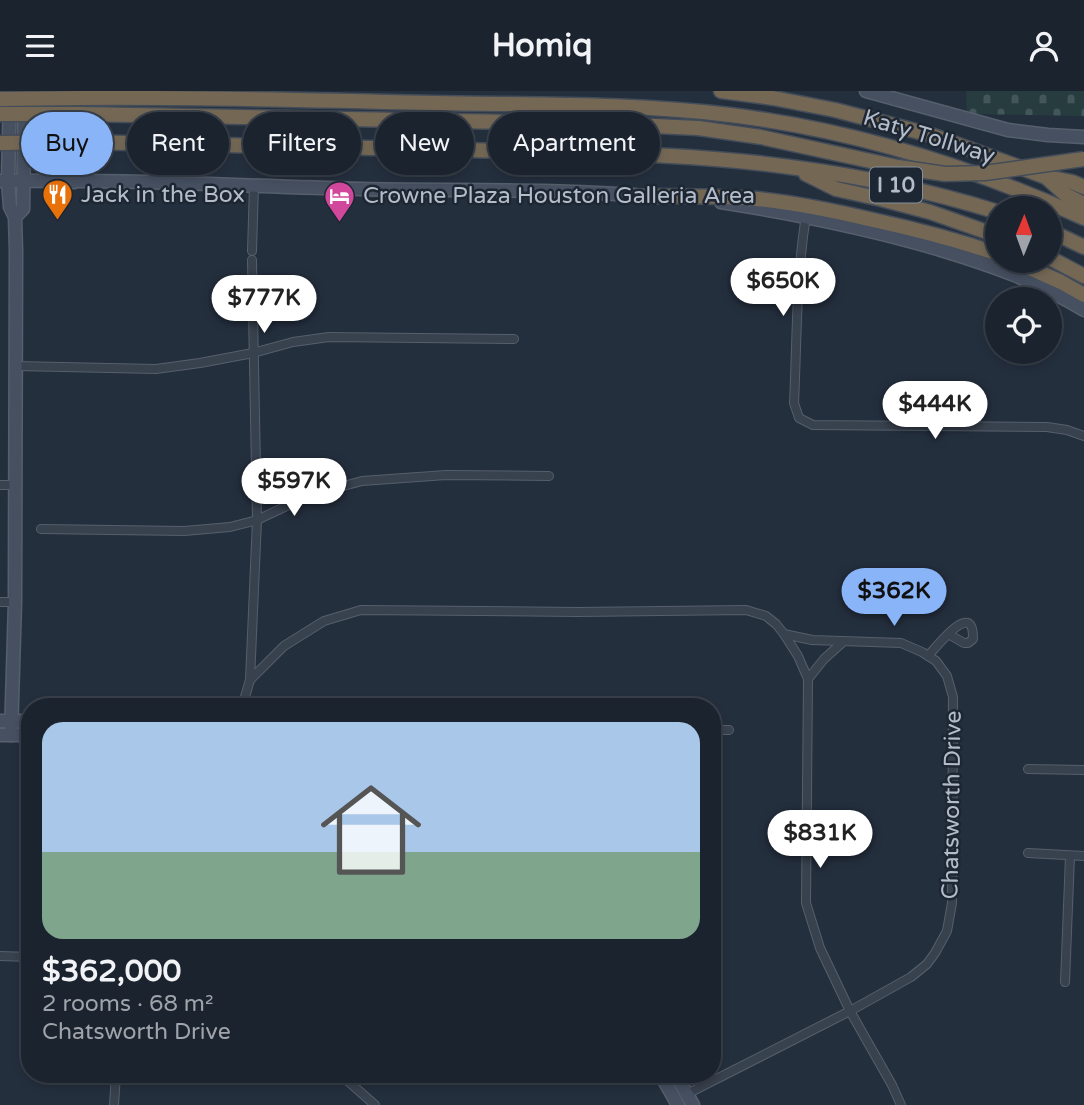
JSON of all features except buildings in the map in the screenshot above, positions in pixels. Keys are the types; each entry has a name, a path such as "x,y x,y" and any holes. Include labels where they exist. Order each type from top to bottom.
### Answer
{"highway":[{"name":"I 10","path":"721,91 804,104 898,126 979,151 1045,177 1066,195 1084,204"},
{"name":"Katy Tollway","path":"0,99 80,105 183,97 624,107 728,115 816,129 925,157 1003,184 1084,218"},
{"path":"0,105 488,117"},
{"path":"0,114 80,105"},
{"path":"660,121 698,121 746,127 912,163 939,166 991,165 1084,152"},
{"path":"660,125 761,137 898,167 945,174 1001,171 1084,159"},
{"name":"I 10","path":"0,143 80,142 697,157 792,167 915,188 985,208"},
{"path":"792,167 836,190 930,212 985,231"},
{"path":"1045,177 1084,187"},
{"path":"650,196 708,196 829,210 898,225 985,250"},
{"path":"1062,237 1084,247"},
{"path":"1062,264 1084,276"},
{"path":"1041,273 1084,295"}],"main road":[{"path":"6,735 15,602 15,217 4,181 10,91"},
{"path":"15,217 23,209 25,91"},
{"path":"50,91 50,153 62,175 74,182"},
{"path":"866,91 1008,130 1084,137"},
{"path":"4,181 562,192 707,200 806,216 897,237 977,261 1030,281 1084,310"},
{"path":"667,1083 683,1101"},
{"path":"678,1083 683,1101"}],"street":[{"path":"245,698 250,680 257,520 252,256 254,185"},
{"path":"806,216 799,287 794,403 799,418 813,425 1047,426 1084,436"},
{"path":"16,366 156,369 200,363 293,342 329,337 513,339"},
{"path":"41,530 184,531 230,527 257,520 310,495 362,481 446,475 549,476"},
{"path":"0,485 15,485"},
{"path":"0,601 15,602"},
{"name":"Chatsworth Drive","path":"250,680 284,646 324,621 361,610 746,610 765,616 784,634 812,640 901,643 936,661 947,676 953,697 951,903 947,931 927,964 911,977 721,1081"},
{"path":"784,634 808,679 806,904 820,948 850,1011 901,1105"},
{"path":"928,656 948,634"},
{"path":"808,679 824,659 844,641"},
{"path":"721,730 729,730"},
{"path":"1028,769 1084,770"},
{"path":"1028,853 1084,856"},
{"path":"1065,982 1070,856"},
{"path":"0,956 21,957"},
{"path":"114,1105 115,1083"},
{"path":"350,1083 375,1105"},
{"name":"Chatsworth Drive","path":"683,1101 716,1083"}],"green space":[{"path":"966,91 1084,91 1084,116 967,114"}],"place":[{"name":"Jack in the Box","path":"58,222"},
{"name":"Crowne Plaza Houston Galleria Area","path":"340,223"}]}
